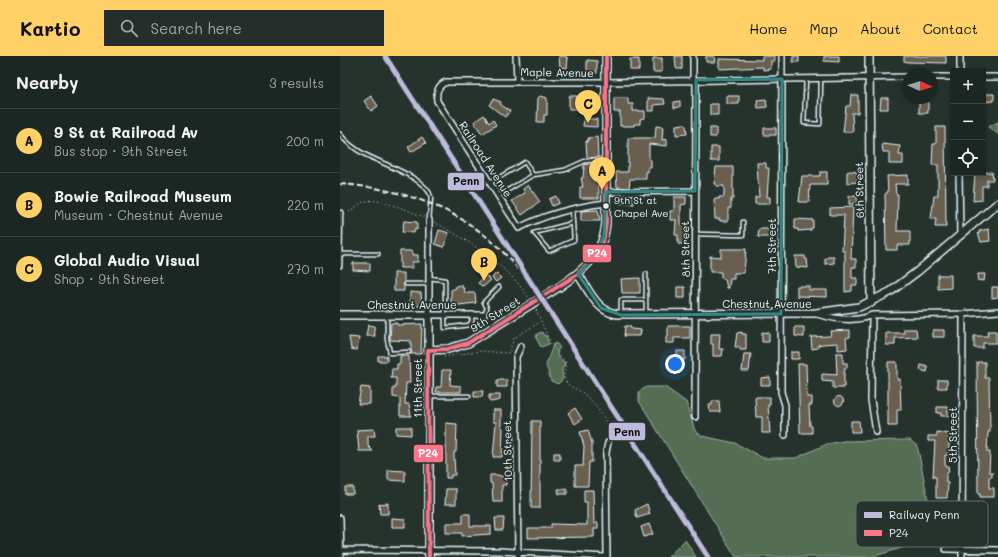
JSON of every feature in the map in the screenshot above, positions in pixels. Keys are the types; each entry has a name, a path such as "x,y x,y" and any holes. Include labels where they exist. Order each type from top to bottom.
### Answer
{"street":[{"path":"516,56 517,81"},
{"name":"9th Street","path":"428,350 448,349 468,343 559,287 578,274 594,257 601,244 605,230 606,56"},
{"name":"8th Street","path":"693,56 695,81 695,417"},
{"name":"7th Street","path":"782,56 781,392 785,405 785,435"},
{"name":"6th Street","path":"868,56 871,303"},
{"path":"960,56 960,68"},
{"name":"Maple Avenue","path":"437,101 438,91 443,83 517,81 695,81 902,77"},
{"path":"938,77 950,77"},
{"path":"986,77 998,77"},
{"name":"Railroad Avenue","path":"437,101 519,228 546,216 572,208"},
{"path":"959,176 960,236"},
{"path":"606,192 695,191"},
{"path":"572,208 606,203"},
{"path":"816,313 845,310 871,303 908,280 998,203"},
{"name":"11th Street","path":"429,220 429,554"},
{"name":"Chestnut Avenue","path":"578,274 601,308 608,312 622,315 816,313 834,319 865,318 872,315 963,314 998,311"},
{"name":"5th Street","path":"962,501 963,314"},
{"name":"Chestnut Avenue","path":"340,315 484,315"},
{"path":"872,315 871,400 876,432"},
{"name":"10th Street","path":"518,554 516,357 521,346"},
{"path":"341,550 429,554 518,554 606,557 606,452 608,443"},
{"path":"340,518 341,557"},
{"name":"5th Street","path":"962,547 962,557"},
{"path":"946,550 998,550"}],"lane":[{"path":"806,78 804,124 820,124 822,78"},
{"path":"340,134 347,142 364,154 408,175 425,187 431,197 429,220"},
{"path":"498,196 533,175 565,170 585,161 606,159"},
{"path":"490,183 525,162 533,175"},
{"path":"572,208 573,223 574,240 549,251 534,233 573,223"},
{"path":"340,266 341,212"},
{"path":"695,234 743,235 743,222"},
{"path":"340,254 378,254"},
{"path":"646,274 646,314"},
{"path":"429,278 445,280 445,328 469,325 472,321 472,315"},
{"path":"406,284 429,284"},
{"path":"484,315 487,308 484,302 499,287"},
{"path":"622,315 621,300 646,300"},
{"path":"387,315 387,339 390,353 409,352"},
{"path":"428,396 469,396"}],"path":[{"path":"341,218 363,202 370,200 393,205 429,220 485,254 515,281 532,305 555,351 566,363 564,369 565,380 569,386 579,389 590,399 614,435 614,438 608,443"},
{"path":"444,354 444,357 479,351 509,353 514,338 541,322"}],"highlighted area":[{"path":"782,79 781,314 621,315 601,308 578,274 594,257 604,237 606,192 695,191 696,80"}],"green space":[{"path":"998,122 998,134 988,127"},
{"path":"542,332 544,336 546,335 549,344 541,347 536,338 537,334"},
{"path":"556,343 560,348 557,351 557,355 565,363 562,370 563,379 558,384 551,381 546,365 553,345"},
{"path":"646,387 665,387 686,402 695,431 702,436 735,443 763,458 796,458 827,444 844,441 910,440 917,446 928,501 856,501 856,547 904,547 872,557 736,557 639,401 639,392"},
{"path":"685,540 696,557 668,557"}],"building":[{"path":"559,56 566,56 566,58 568,58 567,68 560,67"},
{"path":"675,56 682,56 682,69 676,68"},
{"path":"706,56 714,56 715,62 706,62"},
{"path":"762,56 775,56 775,61 771,61 771,69 763,70 763,67 719,69 719,59 762,60"},
{"path":"793,56 799,56 799,62 793,62"},
{"path":"824,56 839,56 839,62 824,61"},
{"path":"904,56 946,56 946,63 907,62 904,61"},
{"path":"653,58 662,58 662,72 653,72"},
{"path":"630,59 639,59 639,70 630,70"},
{"path":"587,60 597,61 597,73 587,73"},
{"path":"986,94 994,94 994,101 986,102"},
{"path":"851,95 858,95 858,113 852,113 853,132 843,132 846,106 850,106"},
{"path":"371,96 378,106 371,111 364,101"},
{"path":"540,96 547,98 547,115 544,115 544,122 537,122 538,98"},
{"path":"569,96 577,96 578,109 569,109"},
{"path":"727,96 739,96 739,104 727,104"},
{"path":"614,98 628,98 628,104 633,104 633,111 645,111 645,118 640,119 640,124 634,124 634,126 620,126 620,112 614,112"},
{"path":"648,98 664,99 665,104 654,105 654,111 648,111"},
{"path":"881,98 888,98 888,109 880,109"},
{"path":"493,99 501,102 500,104 510,111 505,117 489,105"},
{"path":"766,99 767,107 758,108 757,100"},
{"path":"680,101 680,107 674,108 674,102"},
{"path":"710,104 718,104 718,115 710,115"},
{"path":"919,104 928,104 928,113 919,113"},
{"path":"484,115 489,123 493,120 496,125 482,134 474,122"},
{"path":"584,119 597,119 597,127 583,126"},
{"path":"684,124 686,126 687,134 676,135 676,125"},
{"path":"656,126 663,127 662,140 667,139 667,146 649,144 649,160 651,160 651,167 648,167 646,179 630,179 629,188 617,187 616,172 628,172 628,138 655,138"},
{"path":"936,127 945,127 946,227 935,227 936,219 931,219 934,196 938,196 938,165 932,165 933,144 936,144"},
{"path":"710,128 716,128 716,137 710,137"},
{"path":"764,128 776,128 776,135 764,135"},
{"path":"422,137 426,143 411,152 408,147"},
{"path":"597,137 598,157 587,158 586,141 588,141 588,138"},
{"path":"882,144 900,146 899,155 903,155 903,164 889,164 889,152 883,152"},
{"path":"711,147 719,147 719,161 711,161"},
{"path":"598,162 599,198 580,198 580,187 583,187 581,178 583,178 584,165"},
{"path":"757,163 766,163 766,168 769,168 767,197 770,197 770,204 755,204 755,197 759,197"},
{"path":"716,167 733,167 733,199 731,199 731,208 728,208 728,221 720,221 720,219 715,219 714,199 724,197 724,186 716,186 716,184 714,184"},
{"path":"820,172 827,172 827,185 810,185 809,202 799,202 802,176 820,176"},
{"path":"847,172 857,172 858,182 847,183"},
{"path":"986,172 992,172 993,180 987,180 987,186 982,186 982,200 973,201 975,176 986,176"},
{"path":"908,175 908,184 895,184 896,194 898,194 897,231 910,231 910,245 897,245 897,250 886,250 885,194 888,192 887,176"},
{"path":"528,185 540,202 522,215 512,201 525,193 523,189"},
{"path":"556,196 559,203 552,206 549,199"},
{"path":"849,196 857,196 857,204 849,204"},
{"path":"674,197 686,197 686,204 681,205 681,224 688,225 685,244 678,244 678,235 675,235 676,220 670,220 670,211 674,211"},
{"path":"617,198 634,198 634,204 617,203"},
{"path":"853,207 851,259 856,259 856,267 852,267 852,278 857,278 857,285 852,285 852,291 845,292 845,251 842,251 844,215 830,215 830,208"},
{"path":"598,210 600,221 581,221 581,211"},
{"path":"795,219 813,220 813,228 811,228 811,230 798,231 798,229 795,229"},
{"path":"404,221 417,222 417,230 415,229 414,233 402,232"},
{"path":"759,229 772,229 772,237 758,237"},
{"path":"989,229 990,241 981,242 978,233 980,233 979,231"},
{"path":"439,230 449,233 444,247 435,244"},
{"path":"721,249 746,249 744,273 734,273 734,279 730,279 729,288 727,288 725,279 721,278 721,272 710,272 710,256 721,257"},
{"path":"400,251 412,251 412,255 418,255 418,262 412,262 412,268 400,268"},
{"path":"795,256 805,256 805,259 807,259 808,268 796,267"},
{"path":"828,257 834,257 834,263 825,264 825,259"},
{"path":"353,263 370,263 370,271 353,270"},
{"path":"394,273 404,273 404,291 394,291"},
{"path":"496,273 501,278 496,282 492,278"},
{"path":"978,274 985,274 984,281 977,280"},
{"path":"486,275 491,280 483,287 478,283"},
{"path":"938,275 951,275 951,288 938,289"},
{"path":"640,278 640,293 622,293 621,279"},
{"path":"462,285 465,293 475,293 476,303 451,306 451,290 456,288 456,286"},
{"path":"797,286 809,286 809,290 827,290 827,297 797,296"},
{"path":"677,287 685,287 685,298 677,298"},
{"path":"992,287 998,287 998,297 992,298"},
{"path":"410,292 421,293 422,305 410,308"},
{"path":"391,323 397,323 397,325 422,324 421,354 411,354 411,341 390,340"},
{"path":"368,325 374,326 375,336 366,336"},
{"path":"625,326 630,326 631,329 641,330 640,336 624,336"},
{"path":"668,326 690,326 690,338 674,338 674,343 666,343"},
{"path":"795,327 804,327 804,337 795,336"},
{"path":"904,329 916,329 917,337 895,338 895,345 886,345 886,333 904,333"},
{"path":"850,330 850,337 846,338 847,349 838,350 838,343 818,345 818,348 812,349 811,337 830,336 831,331"},
{"path":"933,330 944,330 944,337 933,337"},
{"path":"987,331 996,331 996,343 983,343 983,348 974,348 974,336 988,336"},
{"path":"742,332 742,334 746,334 746,350 740,350 740,347 735,347 737,333"},
{"path":"762,332 769,333 769,342 762,342"},
{"path":"711,334 720,334 719,349 723,349 722,356 713,356"},
{"path":"349,337 359,338 357,350 351,349"},
{"path":"677,351 685,351 685,360 677,360"},
{"path":"791,352 799,352 799,359 791,359"},
{"path":"836,353 843,353 843,363 847,363 847,368 845,368 844,374 844,388 833,388 833,382 822,381 822,374 837,375"},
{"path":"744,354 751,354 749,371 742,371"},
{"path":"378,356 387,356 387,361 378,361"},
{"path":"400,356 409,356 410,383 406,383 405,404 409,404 411,416 400,416 400,398 393,397 393,388 396,388 396,378 391,378 392,369 397,369 397,364 400,364"},
{"path":"888,362 897,362 897,379 900,379 901,410 897,410 897,426 888,426"},
{"path":"977,362 985,362 985,378 989,378 990,432 988,432 987,452 990,452 989,472 992,472 992,477 989,477 989,488 994,488 994,497 980,497 980,494 978,494"},
{"path":"798,364 806,364 807,397 812,397 812,405 809,405 810,426 812,426 812,433 800,433"},
{"path":"921,365 928,367 927,372 920,370"},
{"path":"442,370 451,370 450,385 461,386 461,392 436,392 436,387 441,387"},
{"path":"770,377 770,385 761,385 761,378"},
{"path":"507,380 507,387 497,387 497,381"},
{"path":"938,380 947,380 947,388 938,388"},
{"path":"361,387 370,388 370,404 358,404"},
{"path":"474,391 483,391 482,397 474,397"},
{"path":"489,395 500,395 500,400 491,402 489,401"},
{"path":"839,396 844,401 839,406 834,401"},
{"path":"755,397 770,397 770,405 768,405 770,433 762,433 762,417 756,417"},
{"path":"712,401 719,401 720,412 710,412 709,405 712,405"},
{"path":"937,407 948,407 948,416 941,416 941,413 937,413"},
{"path":"575,408 582,419 575,424 568,413"},
{"path":"493,410 501,410 501,427 503,428 502,457 493,457 496,422 493,422"},
{"path":"532,421 540,421 540,508 531,508"},
{"path":"851,421 859,421 860,432 851,432"},
{"path":"446,423 457,424 456,452 454,452 455,475 451,475 451,478 446,478"},
{"path":"396,427 411,427 411,435 396,434"},
{"path":"374,429 375,436 368,436 368,446 373,451 359,451 357,430"},
{"path":"588,430 592,443 592,462 589,462 588,486 575,486 575,466 583,466 584,446 580,432"},
{"path":"937,432 949,434 949,455 945,455 945,466 948,466 949,472 946,474 946,483 948,483 947,498 936,498 936,477 933,477 935,441 928,441 928,436 937,436"},
{"path":"554,453 560,453 560,460 554,460"},
{"path":"388,470 405,471 405,481 388,480"},
{"path":"490,475 498,475 506,478 506,485 502,485 502,502 493,502"},
{"path":"345,487 353,487 353,494 345,494"},
{"path":"446,489 456,489 456,504 445,504"},
{"path":"558,489 567,489 567,494 559,494"},
{"path":"584,490 593,490 594,523 598,523 598,529 594,529 594,537 528,538 528,528 551,528 551,524 587,525 587,502 584,502"},
{"path":"388,503 388,514 380,514 379,504"},
{"path":"647,504 650,514 637,518 635,510"},
{"path":"463,514 470,514 470,526 491,526 491,534 462,536 462,533 446,533 446,523 463,523"},
{"path":"392,518 405,519 405,527 392,527"},
{"path":"495,518 504,518 503,530 496,530"},
{"path":"649,524 653,534 644,537 641,527"}],"railway":[{"path":"340,184 363,186 407,196 449,212 468,223 510,259 552,315"}],"rail line":[{"name":"Penn","path":"385,56 708,557"}],"transit line":[{"name":"P24","path":"428,350 448,349 468,343 578,274 598,252 604,237 606,223 606,56"},
{"name":"P24","path":"428,350 429,557"}],"place":[{"name":"Global Audio Visual","path":"588,123"},
{"name":"9 St at Railroad Av","path":"602,190"},
{"name":"9th St at Chapel Ave","path":"606,206"},
{"name":"Bowie Railroad Museum","path":"484,281"}]}
